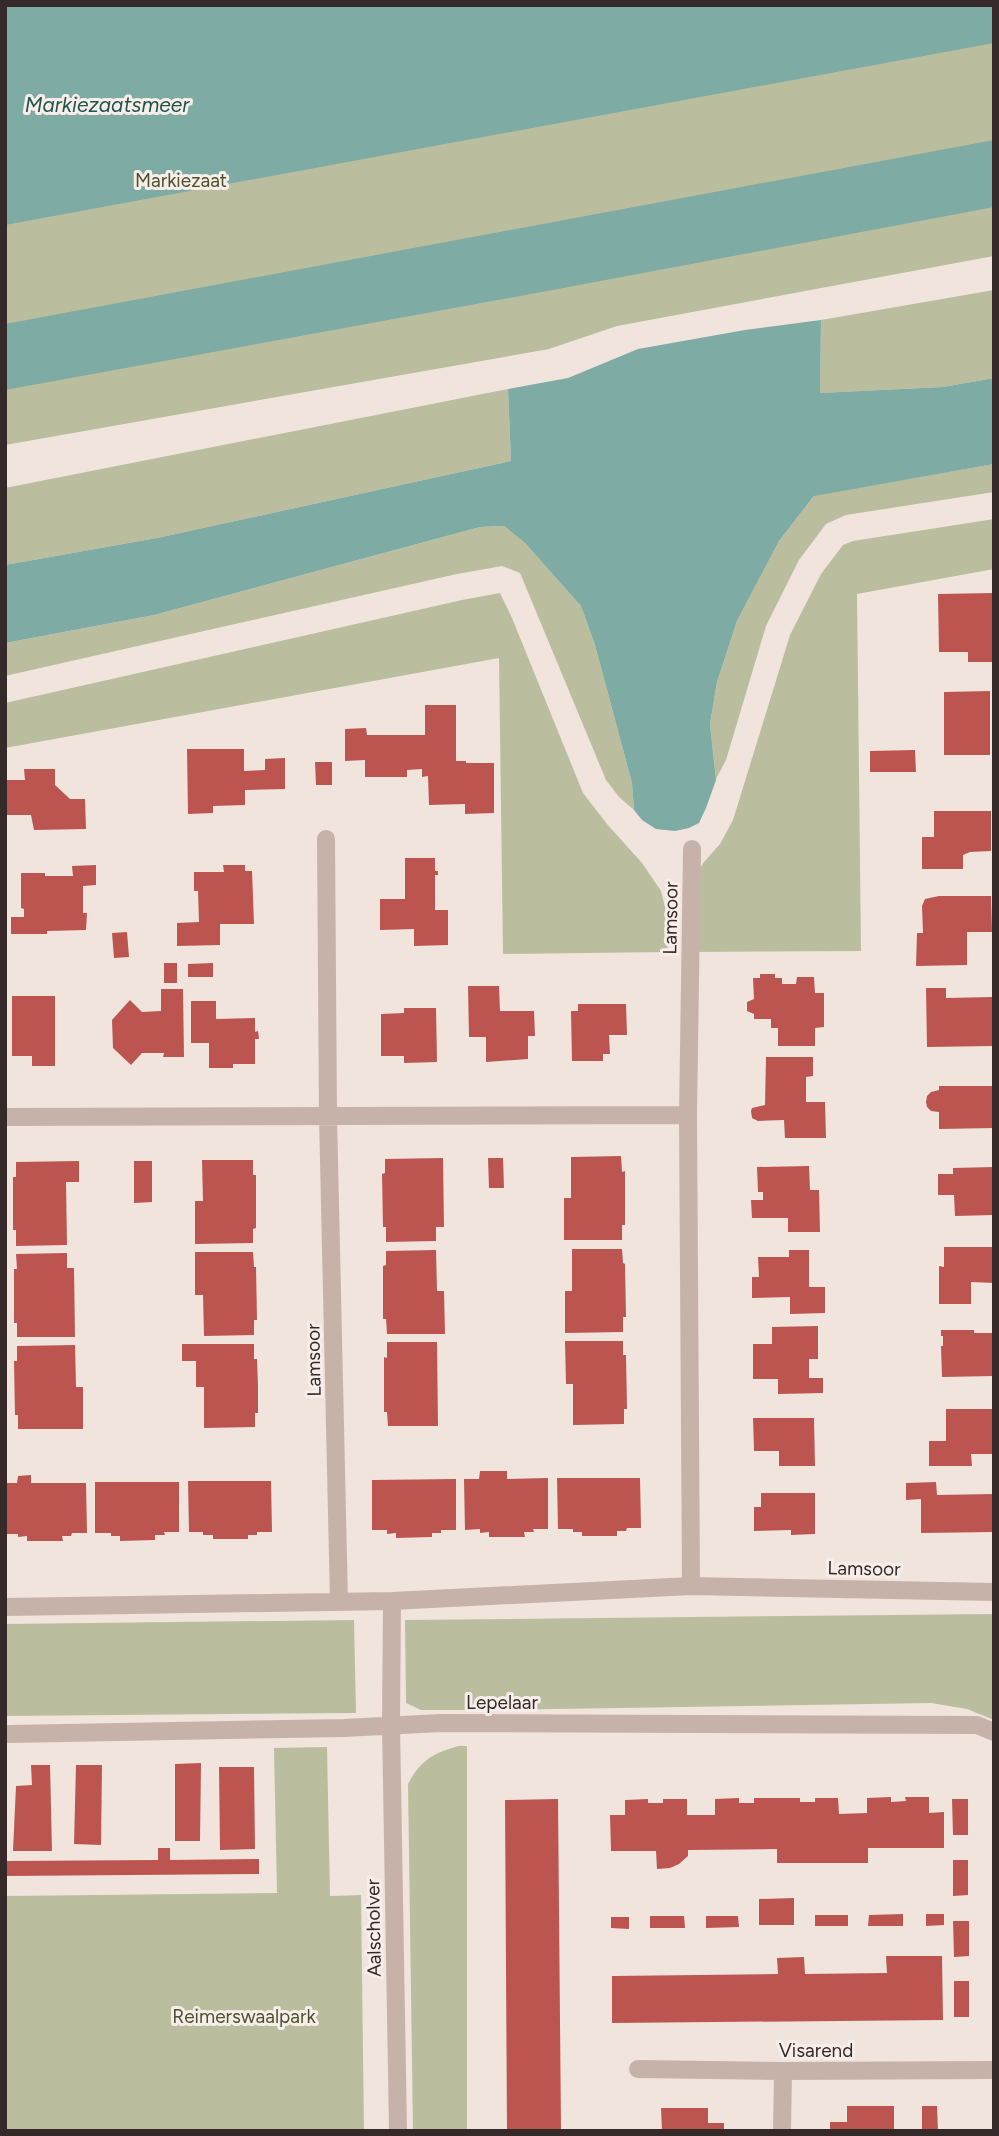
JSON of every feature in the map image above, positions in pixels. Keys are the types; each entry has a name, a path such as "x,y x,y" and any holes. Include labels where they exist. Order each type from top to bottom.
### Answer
{"street":[{"name":"Lamsoor","path":"326,839 328,1116 339,1602"},
{"name":"Lamsoor","path":"691,1586 688,1115 692,849"},
{"path":"5,1117 688,1115"},
{"name":"Lamsoor","path":"5,1607 392,1601 691,1586 994,1592"},
{"path":"391,1724 392,1601"},
{"name":"Lepelaar","path":"9,1734 344,1728 441,1723 977,1725 994,1732"},
{"name":"Aalscholver","path":"391,1724 398,2131"},
{"name":"Visarend","path":"638,2069 994,2070"},
{"path":"782,2131 783,2071"}],"green space":[{"name":"Markiezaat","path":"5,5 994,5 994,256 617,326 549,349 5,445"},
{"path":"994,290 994,378 943,387 820,393 821,320"},
{"path":"508,389 511,461 157,538 5,565 5,488"},
{"path":"994,464 994,492 846,515 826,524 799,560 766,626 726,760 716,779 710,724 717,682 737,621 779,541 815,495"},
{"path":"994,519 994,569 857,594 861,951 688,952 694,877 720,844 733,820 790,635 821,574 843,545 853,541"},
{"path":"504,526 525,543 581,606 595,645 632,783 634,810 606,780 520,573 502,566 5,676 5,643 154,615 480,527"},
{"path":"500,593 583,793 642,863 661,891 665,907 668,952 503,954 499,658 5,748 5,703"},
{"path":"994,1614 994,1720 967,1709 931,1703 421,1710 406,1703 405,1620"},
{"path":"354,1620 356,1713 5,1716 5,1624"},
{"path":"458,1746 467,1746 467,2131 413,2131 408,1784 428,1759"},
{"name":"Reimerswaalpark","path":"327,1747 330,1896 361,1895 364,2131 5,2131 5,1896 277,1893 274,1748"}],"water":[{"name":"Markiezaatsmeer","path":"5,5 994,5 994,43 5,225"},
{"path":"994,140 994,207 5,390 5,324"},
{"path":"821,320 820,393 943,387 994,378 994,464 814,496 779,541 737,621 717,682 710,724 716,780 699,823 689,828 675,831 656,829 642,820 634,810 632,783 595,645 581,606 525,543 504,526 480,527 154,615 5,643 5,565 157,538 511,461 508,389 568,378 638,349"}],"building":[{"path":"994,593 994,662 968,662 968,652 939,652 938,594"},
{"path":"990,691 990,755 944,755 944,692"},
{"path":"425,705 456,705 456,761 494,763 494,813 465,814 465,804 429,805 428,776 422,777 422,769 407,770 407,777 365,777 365,760 345,761 345,729 366,728 367,735 425,735"},
{"path":"187,749 244,749 244,771 265,770 265,759 285,758 285,789 245,790 245,805 213,806 213,813 188,814"},
{"path":"915,750 916,772 870,772 870,751"},
{"path":"315,762 332,762 332,785 316,785"},
{"path":"24,769 55,769 55,785 70,799 85,799 86,829 34,830 31,815 5,815 5,780 25,780"},
{"path":"934,811 991,811 991,851 963,855 963,869 922,869 922,837 934,837"},
{"path":"405,858 435,858 435,871 438,871 438,875 435,875 435,910 448,910 448,945 414,946 414,929 380,930 380,899 405,899"},
{"path":"96,865 96,885 83,886 83,913 87,913 86,930 11,934 11,917 24,917 24,909 21,908 21,873 73,876 72,866"},
{"path":"223,865 245,865 245,871 252,871 254,924 220,924 220,945 177,946 177,923 199,922 194,872 224,872"},
{"path":"939,896 991,896 992,932 967,932 967,965 916,966 917,933 923,933 922,906 925,899"},
{"path":"127,932 129,957 114,958 112,933"},
{"path":"164,963 177,963 177,983 164,983"},
{"path":"213,963 213,977 188,977 188,964"},
{"path":"760,974 775,974 775,978 782,978 782,984 796,984 797,977 814,977 815,993 824,993 824,1027 815,1028 815,1046 778,1046 778,1028 771,1028 771,1019 754,1019 754,1014 747,1011 747,1002 754,999 753,978 760,978"},
{"path":"468,986 499,986 500,1011 534,1011 535,1036 528,1036 528,1059 486,1062 486,1037 469,1037"},
{"path":"926,988 946,988 946,998 993,997 993,1046 927,1047"},
{"path":"161,989 183,989 184,1057 142,1053 131,1065 113,1048 112,1020 130,1000 142,1012 161,1011"},
{"path":"12,996 55,996 55,1066 32,1066 32,1056 12,1056"},
{"path":"191,1001 216,1001 216,1019 255,1018 255,1032 258,1031 259,1039 255,1039 255,1064 209,1068 209,1043 191,1043"},
{"path":"578,1004 626,1004 627,1035 609,1035 610,1054 603,1054 603,1061 572,1061 571,1011 578,1011"},
{"path":"404,1008 436,1008 437,1062 404,1063 404,1056 381,1056 381,1014 404,1013"},
{"path":"766,1057 813,1057 813,1076 806,1077 806,1102 825,1102 826,1138 785,1138 784,1120 758,1121 752,1118 752,1108 765,1105"},
{"path":"939,1086 993,1086 994,1128 939,1129 939,1112 931,1111 926,1102 927,1096 939,1090"},
{"path":"621,1156 622,1172 625,1171 625,1225 622,1225 622,1240 564,1240 564,1198 571,1198 571,1157"},
{"path":"443,1158 444,1227 436,1227 436,1241 386,1242 386,1227 383,1227 382,1174 385,1173 385,1159"},
{"path":"488,1158 503,1158 504,1188 489,1188"},
{"path":"202,1160 253,1160 253,1175 256,1175 256,1228 253,1229 253,1243 195,1244 195,1201 203,1201"},
{"path":"79,1161 79,1182 66,1182 67,1245 16,1246 16,1230 13,1230 13,1177 16,1177 16,1162"},
{"path":"134,1161 152,1161 152,1202 134,1203"},
{"path":"809,1166 810,1190 819,1190 820,1232 788,1232 788,1218 752,1218 751,1200 763,1200 763,1192 758,1192 757,1167"},
{"path":"994,1167 993,1215 955,1216 954,1195 938,1195 938,1174 953,1174 953,1168"},
{"path":"944,1247 994,1247 994,1283 971,1282 971,1304 939,1304 939,1266 944,1267"},
{"path":"572,1249 622,1249 625,1264 626,1317 623,1317 623,1332 565,1333 565,1291 572,1291"},
{"path":"436,1250 437,1291 444,1291 445,1334 387,1334 386,1319 383,1319 383,1266 386,1265 386,1251"},
{"path":"789,1250 809,1250 809,1287 825,1287 825,1313 790,1314 790,1297 752,1298 752,1277 759,1277 758,1257 789,1257"},
{"path":"195,1252 253,1252 256,1267 257,1320 254,1320 254,1335 204,1336 203,1295 195,1295"},
{"path":"67,1253 67,1268 74,1268 75,1337 17,1337 17,1323 14,1323 16,1254"},
{"path":"818,1326 818,1359 809,1359 809,1378 823,1378 823,1393 778,1394 778,1379 753,1379 753,1344 772,1344 772,1327"},
{"path":"941,1330 994,1333 994,1376 942,1377"},
{"path":"565,1341 623,1341 623,1355 626,1355 627,1409 624,1409 624,1424 573,1425 573,1384 566,1384"},
{"path":"387,1342 437,1342 438,1426 388,1426 387,1412 384,1412 384,1357 387,1358"},
{"path":"182,1344 254,1344 258,1386 255,1427 204,1428 204,1387 196,1387 196,1361 182,1361"},
{"path":"75,1345 76,1387 83,1387 83,1429 18,1429 18,1415 15,1415 14,1361 17,1361 17,1346"},
{"path":"946,1409 994,1409 994,1454 971,1454 972,1466 929,1466 929,1441 946,1441"},
{"path":"753,1418 814,1418 815,1466 779,1466 779,1451 754,1451"},
{"path":"480,1471 507,1471 507,1479 548,1478 548,1529 524,1532 525,1537 489,1537 489,1532 480,1533 480,1529 465,1530 464,1479 479,1479"},
{"path":"31,1475 31,1483 86,1483 87,1533 62,1536 63,1541 27,1541 27,1536 5,1534 5,1483 17,1483 18,1476"},
{"path":"557,1478 640,1478 641,1528 617,1531 617,1536 582,1536 582,1532 573,1532 573,1529 558,1529"},
{"path":"456,1479 456,1530 441,1530 441,1533 432,1533 432,1537 396,1538 396,1533 387,1534 387,1530 372,1530 372,1480"},
{"path":"188,1481 271,1481 272,1532 257,1532 257,1535 248,1535 248,1539 213,1539 213,1535 203,1535 203,1532 189,1532"},
{"path":"95,1482 179,1482 179,1532 155,1535 155,1540 120,1541 120,1536 111,1536 111,1533 95,1533"},
{"path":"936,1482 937,1495 994,1494 994,1532 921,1533 921,1499 906,1500 906,1483"},
{"path":"761,1493 815,1493 815,1534 791,1535 791,1530 754,1531 754,1507 761,1507"},
{"path":"201,1763 200,1841 175,1841 175,1764"},
{"path":"31,1765 50,1765 52,1851 13,1851 16,1786 32,1785"},
{"path":"76,1765 102,1765 101,1845 74,1844"},
{"path":"219,1767 254,1767 255,1849 220,1850"},
{"path":"891,1797 891,1802 906,1801 905,1797 929,1797 929,1813 944,1812 944,1848 868,1848 868,1863 777,1863 777,1849 688,1850 688,1856 679,1864 657,1869 656,1851 611,1851 610,1815 625,1815 625,1800 648,1799 648,1803 663,1803 663,1799 687,1799 687,1815 715,1815 715,1799 739,1798 739,1803 754,1803 754,1798 800,1798 800,1802 815,1802 815,1798 838,1798 839,1814 867,1813 867,1798"},
{"path":"558,1799 561,2131 507,2131 505,1800"},
{"path":"952,1799 968,1799 968,1835 953,1835"},
{"path":"158,1848 170,1848 170,1860 259,1859 259,1874 7,1876 7,1861 158,1860"},
{"path":"953,1860 968,1860 968,1895 953,1896"},
{"path":"794,1898 794,1925 759,1925 759,1899"},
{"path":"903,1914 903,1926 868,1926 869,1915"},
{"path":"926,1914 944,1914 944,1925 926,1926"},
{"path":"815,1915 848,1915 848,1926 815,1926"},
{"path":"650,1916 684,1916 685,1928 650,1928"},
{"path":"706,1916 738,1916 739,1927 706,1928"},
{"path":"611,1917 629,1917 629,1929 611,1928"},
{"path":"953,1921 969,1921 969,1956 954,1957"},
{"path":"886,1956 942,1956 943,2020 612,2023 612,1976 778,1974 777,1958 804,1957 805,1974 887,1973"},
{"path":"954,1981 969,1981 969,2017 954,2017"},
{"path":"847,2106 894,2106 894,2131 830,2131 830,2122 847,2122"},
{"path":"922,2106 937,2106 938,2131 922,2131"},
{"path":"661,2108 708,2108 708,2123 724,2123 724,2131 662,2131"}]}
